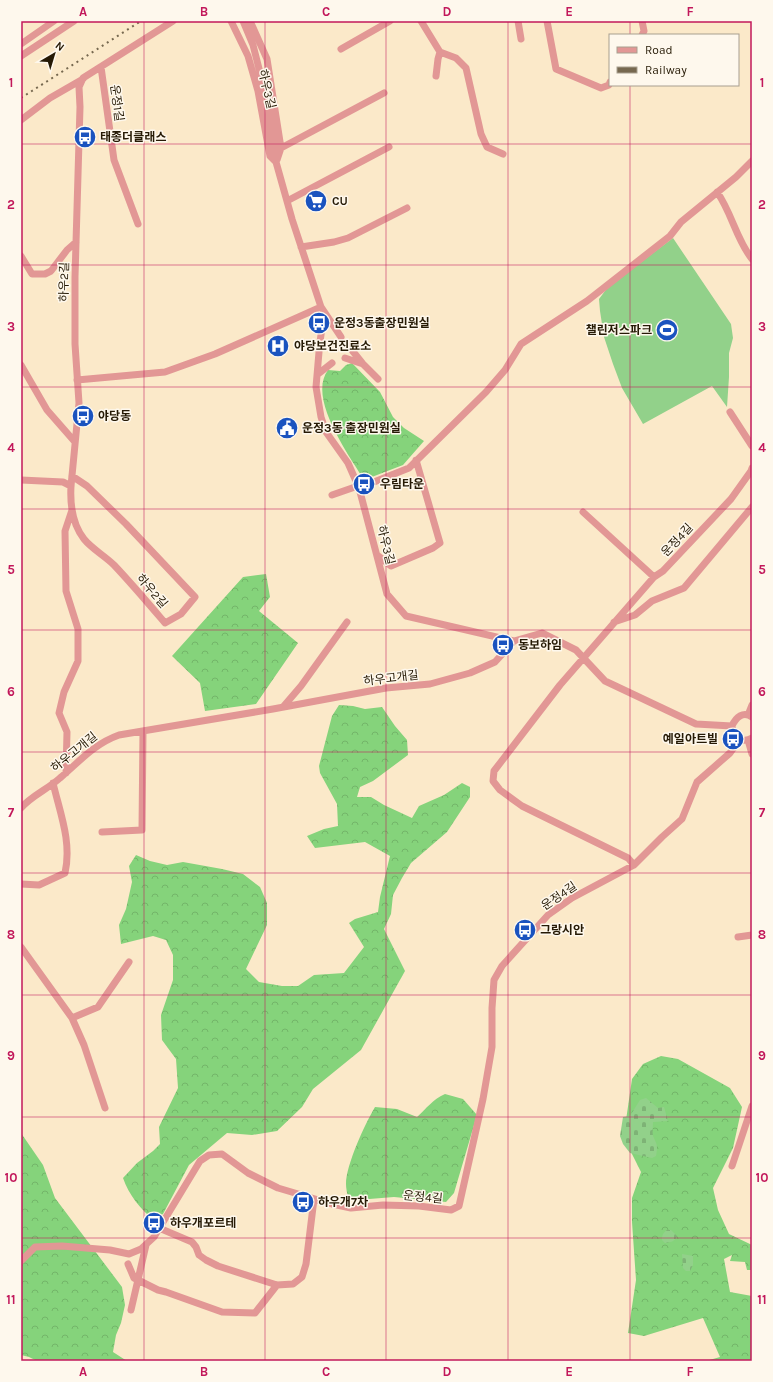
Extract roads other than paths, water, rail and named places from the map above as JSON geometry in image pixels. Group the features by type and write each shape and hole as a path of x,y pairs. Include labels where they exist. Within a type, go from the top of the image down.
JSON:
{"street":[{"path":"21,44 54,21"},
{"path":"21,56 74,21"},
{"path":"21,120 50,98 173,21"},
{"name":"하우3길","path":"231,21 248,56 258,91 270,156 276,162 301,246 323,310 341,336"},
{"path":"341,49 390,21"},
{"path":"421,21 440,52 456,58 466,68 481,134 487,147 503,154"},
{"path":"518,21 521,39"},
{"path":"548,21 556,70 601,88 609,85"},
{"path":"642,21 644,31 642,34"},
{"path":"245,22 253,45 268,104 276,162"},
{"name":"하우3길","path":"245,22 267,59 281,148 276,162"},
{"path":"436,76 440,52"},
{"name":"운정1길","path":"101,67 114,160 138,224"},
{"name":"하우2길","path":"72,476 86,486 126,524 196,597 181,614 165,623 139,592 112,564 84,539 74,518 72,508 71,486 79,403 75,337 75,277 76,198 80,107 79,87 83,78"},
{"path":"281,148 384,93"},
{"path":"287,201 389,147"},
{"path":"332,495 355,487 359,488 409,468 500,376 521,344 587,301 670,236 681,222 736,177 752,161"},
{"path":"717,192 728,211 744,250 752,259"},
{"path":"301,246 334,242 348,238 407,208"},
{"name":"하우2길","path":"21,256 32,274 44,274 51,271 67,250 76,242"},
{"path":"78,380 165,372 215,354 323,310"},
{"name":"하우3길","path":"320,342 323,310"},
{"path":"347,344 363,364 378,379"},
{"name":"하우3길","path":"319,352 316,386 317,401 326,432 348,463 359,488 387,594 406,616 514,641"},
{"path":"345,358 363,364"},
{"path":"318,374 332,363"},
{"path":"21,365 47,410 75,442"},
{"path":"730,412 752,446"},
{"path":"377,555 391,566 433,548 440,543 416,460"},
{"name":"운정4길","path":"634,865 628,858 522,806 500,790 493,780 494,771 582,657 654,577 663,571 731,499 752,471 752,468"},
{"path":"21,480 63,482 71,486"},
{"name":"운정4길","path":"614,622 635,615 652,601 684,588 752,507"},
{"path":"66,773 67,732 59,713 64,692 78,661 78,628 66,591 65,531 72,508"},
{"path":"582,512 654,577"},
{"path":"283,707 301,686 347,622"},
{"path":"514,641 542,633 576,650 605,681 696,724 732,726"},
{"name":"하우고개길","path":"22,804 66,773 96,745 119,735 386,688 430,684 470,673 495,662 514,641"},
{"path":"752,704 750,716 741,715 735,719 732,726 736,736 740,739 750,739 752,754"},
{"path":"102,832 142,830 143,731"},
{"name":"운정4길","path":"131,1310 146,1245 154,1237 200,1161 209,1155 222,1154 248,1173 278,1188 350,1208 383,1205 420,1206 451,1210 459,1206 482,1106 492,1047 494,980 502,966 548,915 572,898 634,865 682,819 697,782 730,753 740,739"},
{"path":"21,884 39,885 65,873 68,860 64,823 53,783"},
{"path":"738,937 752,935"},
{"path":"21,947 72,1018 84,1045 105,1108"},
{"path":"72,1018 98,1007 129,962"},
{"path":"732,1166 752,1106"},
{"path":"159,1228 192,1242 199,1255 218,1266 277,1285 293,1284 302,1277 306,1264 314,1199"},
{"path":"21,1261 35,1247 70,1247 110,1250 128,1254 140,1250 146,1245"},
{"path":"128,1264 134,1278 158,1290 222,1312 255,1313 277,1285"}],"railway":[{"path":"21,98 141,21"}],"place":[{"name":"태종더클래스","path":"85,137"},
{"name":"CU","path":"316,201"},
{"name":"운정3동출장민원실","path":"319,323"},
{"name":"챌린저스파크","path":"667,330"},
{"name":"야당보건진료소","path":"278,346"},
{"name":"야당동","path":"83,416"},
{"name":"운정3동 출장민원실","path":"287,428"},
{"name":"우림타운","path":"364,484"},
{"name":"동보하임","path":"503,645"},
{"name":"예일아트빌","path":"733,739"},
{"name":"그랑시안","path":"525,930"},
{"name":"하우개7차","path":"303,1202"},
{"name":"하우개포르테","path":"154,1223"}]}
